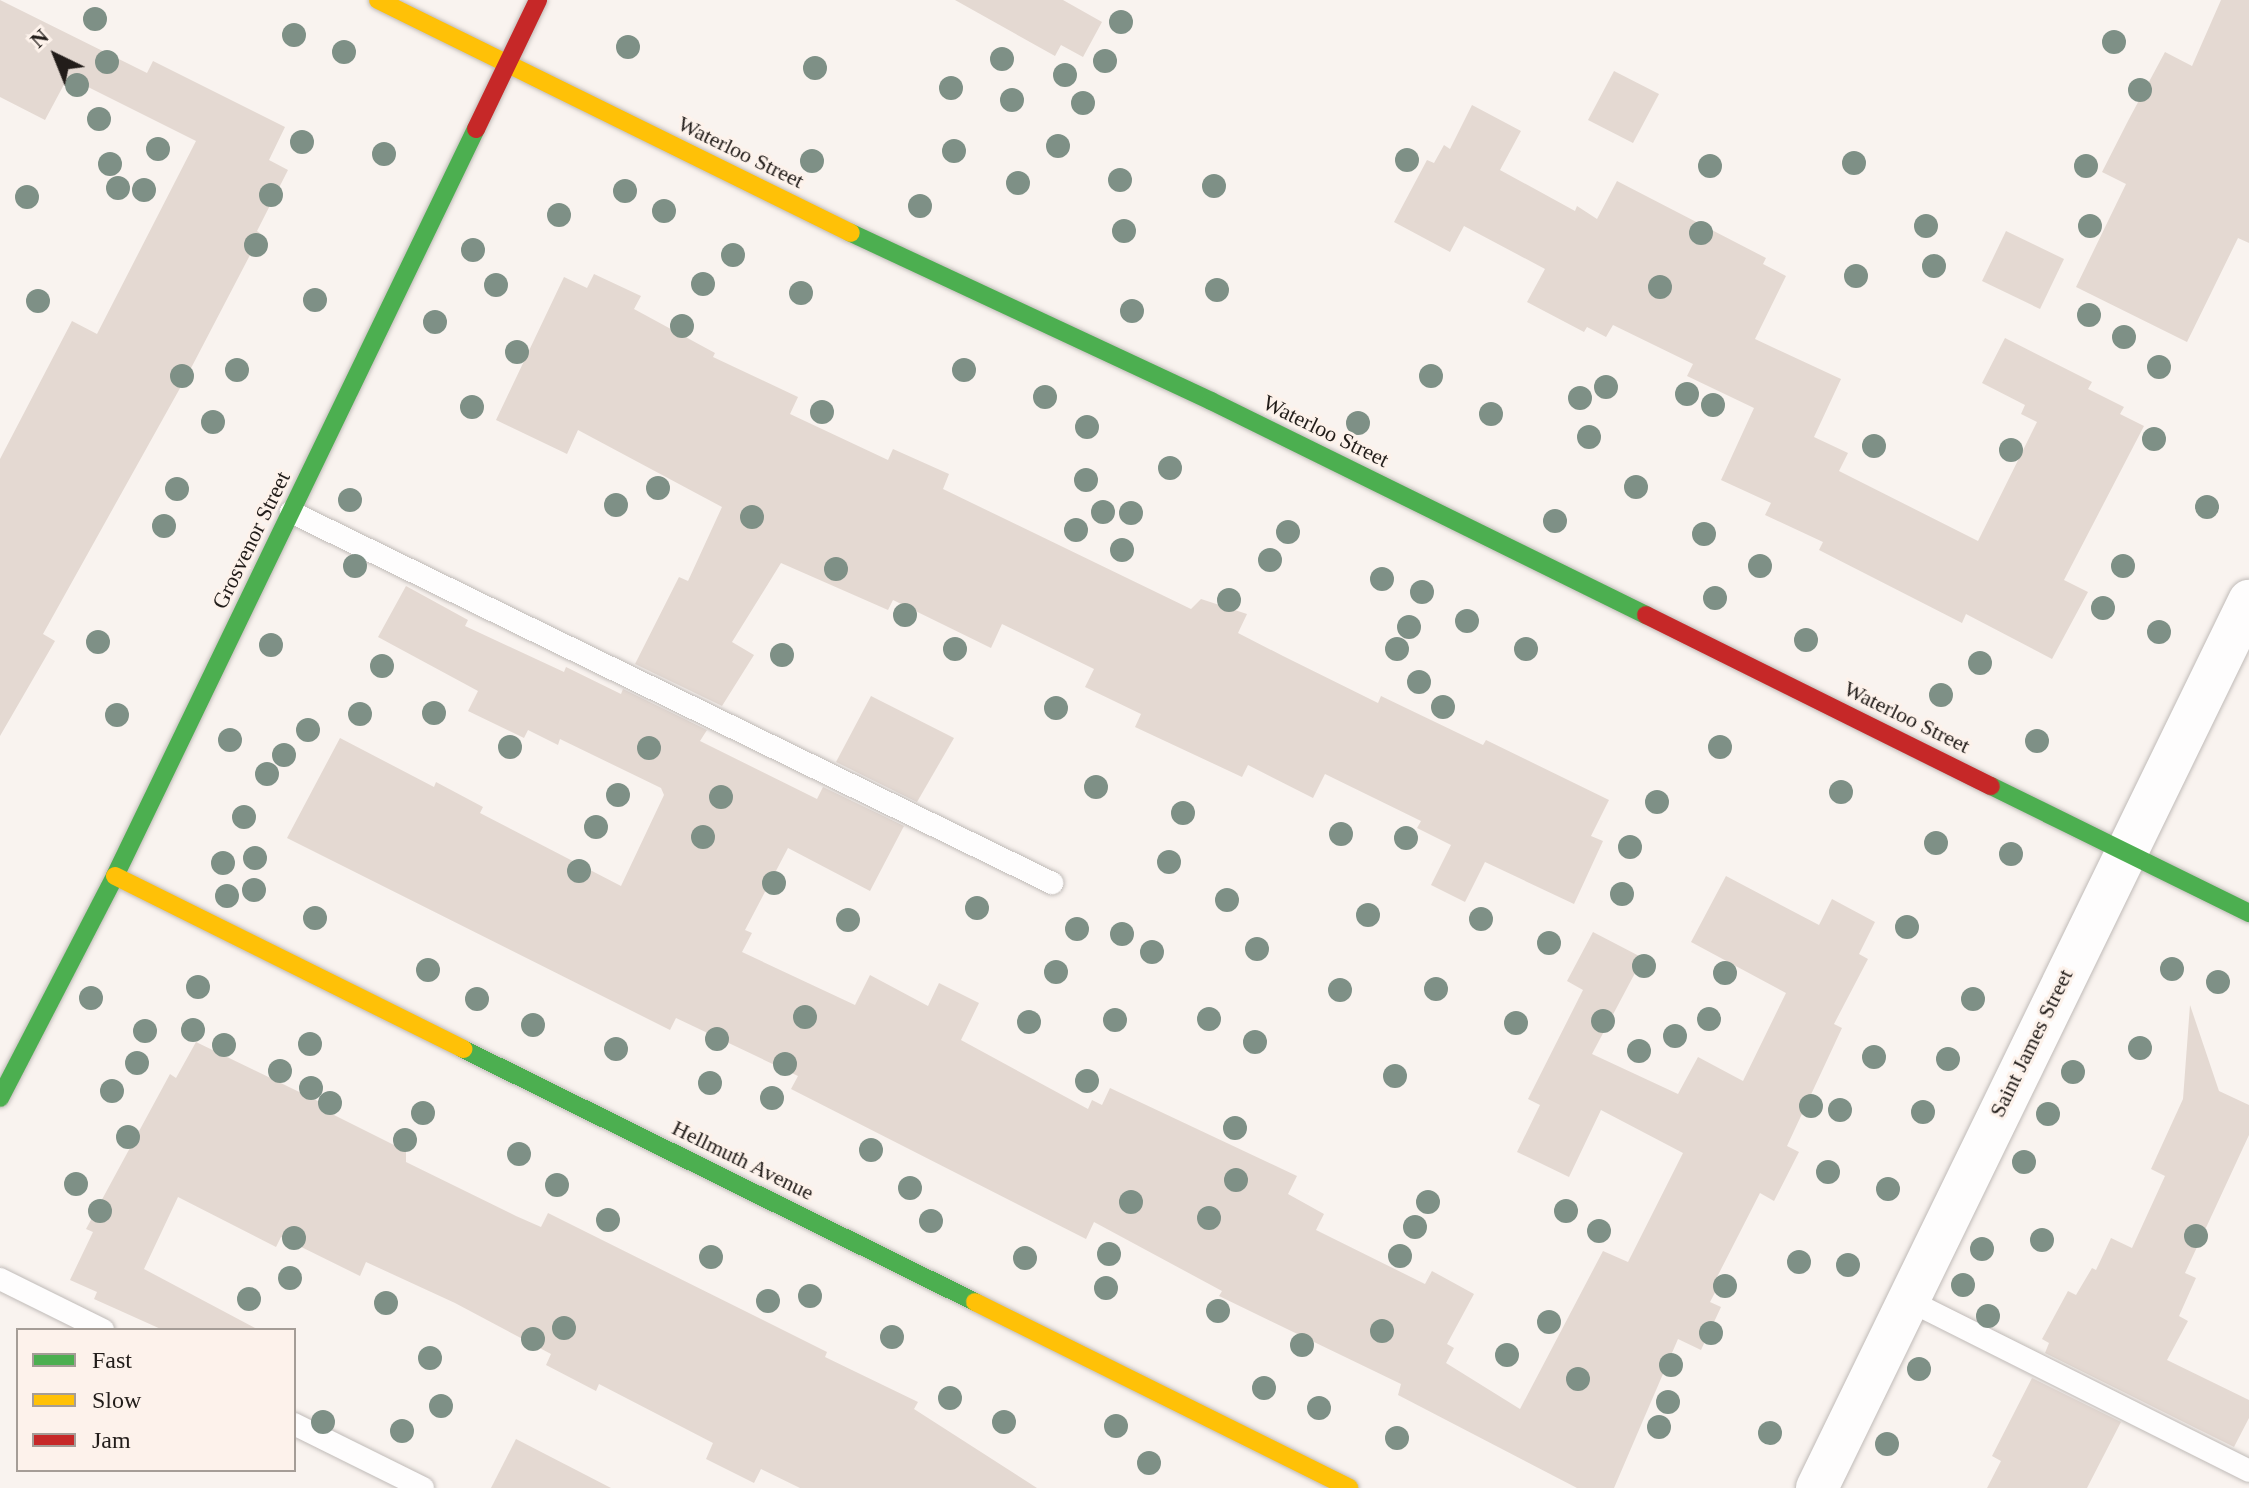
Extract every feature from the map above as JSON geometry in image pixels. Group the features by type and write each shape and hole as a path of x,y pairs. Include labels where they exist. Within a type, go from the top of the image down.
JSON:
{"street":[{"name":"Waterloo Street","path":"378,0 1018,315 1211,401 2249,913"},
{"name":"Grosvenor Street","path":"0,1098 115,876 538,0"},
{"name":"Saint James Street","path":"1817,1488 2124,851 2249,601"},
{"name":"Hellmuth Avenue","path":"115,876 1308,1479 1349,1488"}],"lane":[{"path":"291,512 1052,883"},
{"path":"0,1279 99,1328"},
{"path":"1908,1300 2249,1471"},
{"path":"296,1425 423,1488"}],"building":[{"path":"0,0 147,73 153,61 285,127 269,160 288,170 257,231 261,234 189,372 43,634 55,641 0,736 0,459 72,321 97,334 196,141 68,77 45,120 0,97"},
{"path":"955,0 1063,0 1102,22 1083,57 1061,45 1055,56"},
{"path":"2221,0 2249,0 2249,243 2238,238 2187,342 2076,287 2126,184 2102,172 2165,52 2192,66"},
{"path":"1614,71 1659,94 1633,143 1588,120"},
{"path":"1472,105 1521,131 1500,170 1575,211 1577,206 1597,219 1617,181 1766,258 1763,264 1786,276 1755,339 1841,379 1814,437 1848,453 1839,471 1978,541 2037,422 2021,414 2025,405 1982,383 2005,338 2092,382 2088,389 2124,407 2120,414 2144,426 2064,580 2088,592 2052,659 1966,614 1962,623 1819,550 1823,542 1765,515 1771,503 1721,480 1754,408 1687,376 1693,364 1613,325 1606,337 1587,327 1584,332 1527,302 1545,269 1464,226 1450,252 1394,222 1427,160 1434,163 1444,145 1450,149"},
{"path":"2006,231 2064,259 2040,309 1982,281"},
{"path":"594,274 641,296 634,309 715,353 713,357 798,397 790,414 888,460 893,449 949,474 943,489 1191,609 1201,599 1247,614 1238,633 1378,703 1381,696 1483,745 1486,740 1609,800 1591,836 1603,841 1574,904 1485,862 1465,902 1431,885 1451,845 1417,828 1421,821 1325,774 1313,798 1248,765 1242,777 1135,727 1141,714 1085,687 1094,669 1002,624 991,648 893,600 888,610 781,563 732,642 754,655 722,706 635,664 679,577 688,581 722,507 578,430 567,454 496,420 564,277 587,288"},
{"path":"406,586 468,620 465,626 564,672 566,667 621,694 623,689 707,730 700,741 817,799 823,787 904,826 870,891 788,848 745,930 752,933 742,952 855,1005 870,975 928,1006 939,983 979,1003 961,1040 1088,1109 1092,1100 1102,1105 1110,1088 1297,1176 1288,1194 1324,1214 1316,1230 1425,1284 1432,1271 1474,1294 1447,1344 1454,1348 1446,1363 1520,1409 1603,1251 1628,1262 1683,1153 1601,1110 1569,1177 1517,1152 1540,1105 1528,1099 1583,990 1567,981 1593,932 1643,958 1592,1054 1678,1094 1698,1057 1743,1081 1786,993 1691,942 1726,876 1819,925 1832,899 1875,922 1859,954 1868,959 1834,1024 1842,1028 1787,1146 1799,1152 1774,1201 1760,1193 1715,1281 1720,1283 1710,1302 1721,1307 1701,1350 1678,1339 1614,1488 1577,1488 1398,1395 1401,1384 1219,1296 1222,1291 1094,1222 1086,1239 791,1089 798,1076 676,1018 670,1030 287,838 340,738 434,787 436,782 483,807 480,813 621,886 664,795 661,788 560,739 558,745 528,730 524,738 468,711 478,691 378,637"},
{"path":"871,696 954,738 917,802 836,762"},
{"path":"2190,1005 2219,1091 2249,1105 2249,1135 2185,1273 2196,1278 2179,1316 2188,1321 2167,1360 2249,1400 2249,1418 2234,1447 2045,1353 2049,1343 2042,1339 2068,1291 2076,1295 2092,1268 2096,1270 2111,1238 2132,1248 2165,1176 2151,1169 2183,1099"},
{"path":"196,1042 324,1104 322,1109 406,1151 406,1162 541,1227 548,1213 827,1352 825,1357 918,1402 914,1409 1037,1488 800,1488 761,1469 754,1483 706,1459 713,1443 599,1384 596,1391 546,1365 551,1354 455,1303 366,1262 360,1276 281,1237 276,1247 178,1197 144,1269 255,1328 159,1328 94,1299 97,1292 70,1280 93,1232 86,1229 170,1074 176,1078"},
{"path":"2032,1378 2121,1422 2087,1488 1987,1488 2001,1461 1992,1456"},
{"path":"516,1439 611,1488 491,1488"}],"traffic: fast":[{"path":"0,1098 115,876 476,129"},
{"path":"851,233 1211,401 1646,615"},
{"path":"1991,786 2249,913"},
{"path":"463,1049 975,1302"}],"traffic: slow":[{"path":"378,0 851,233"},
{"path":"115,876 463,1049"},
{"path":"975,1302 1349,1488"}],"traffic: jam":[{"path":"476,129 538,0"},
{"path":"1646,615 1991,786"}]}
